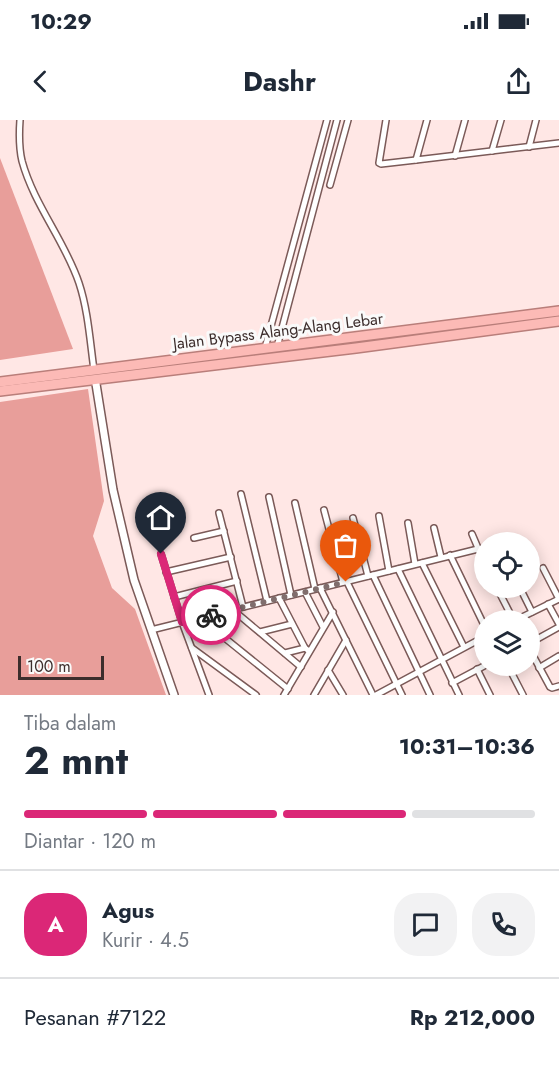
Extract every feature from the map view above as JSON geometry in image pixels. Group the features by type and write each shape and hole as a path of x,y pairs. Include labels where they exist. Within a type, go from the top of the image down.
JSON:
{"highway":[{"name":"Jalan Bypass Alang-Alang Lebar","path":"95,378 265,348 559,311"},
{"name":"Jalan Bypass Alang-Alang Lebar","path":"0,387 95,378 559,321"}],"street":[{"path":"20,120 19,139 22,160 79,283 86,314 113,490 134,580 174,695"},
{"path":"265,348 327,120"},
{"path":"277,347 337,120"},
{"path":"330,185 348,120"},
{"path":"386,120 379,163 381,164 559,143"},
{"path":"416,160 427,120"},
{"path":"455,156 465,120"},
{"path":"492,151 501,120"},
{"path":"529,147 536,120"},
{"path":"330,146 341,148"},
{"path":"241,494 267,601"},
{"path":"269,497 291,595"},
{"path":"296,503 317,589 333,612 374,695 474,642"},
{"path":"324,510 345,582 402,695"},
{"path":"219,513 243,607"},
{"path":"379,516 389,571"},
{"path":"353,518 370,575 430,695"},
{"path":"408,523 418,564 464,647"},
{"path":"434,528 441,557"},
{"path":"194,538 224,531"},
{"path":"472,534 474,539"},
{"path":"151,630 474,550"},
{"path":"161,554 182,622 210,694"},
{"path":"450,555 477,610"},
{"path":"166,572 231,557"},
{"path":"535,610 559,599 543,568"},
{"path":"398,569 459,695"},
{"path":"174,597 237,581"},
{"path":"305,592 323,627"},
{"path":"279,598 307,650"},
{"path":"540,637 559,625 548,603"},
{"path":"233,610 301,667"},
{"path":"284,695 301,667 307,650 333,612"},
{"path":"200,618 288,689"},
{"path":"260,632 292,624"},
{"path":"314,695 345,640"},
{"path":"191,647 256,695"},
{"path":"285,653 307,650"},
{"path":"540,667 559,656"},
{"path":"328,670 344,695"},
{"path":"540,670 551,688 559,686"},
{"path":"452,683 474,671"},
{"path":"480,676 490,695"},
{"path":"513,676 523,695"}],"shaded area":[{"path":"0,158 73,349 0,360"},
{"path":"88,389 104,501 93,536 112,588 135,609 166,695 0,695 0,402"}],"way so far":[{"path":"211,615 346,582"}],"route":[{"path":"161,554 182,622 211,615"}]}
